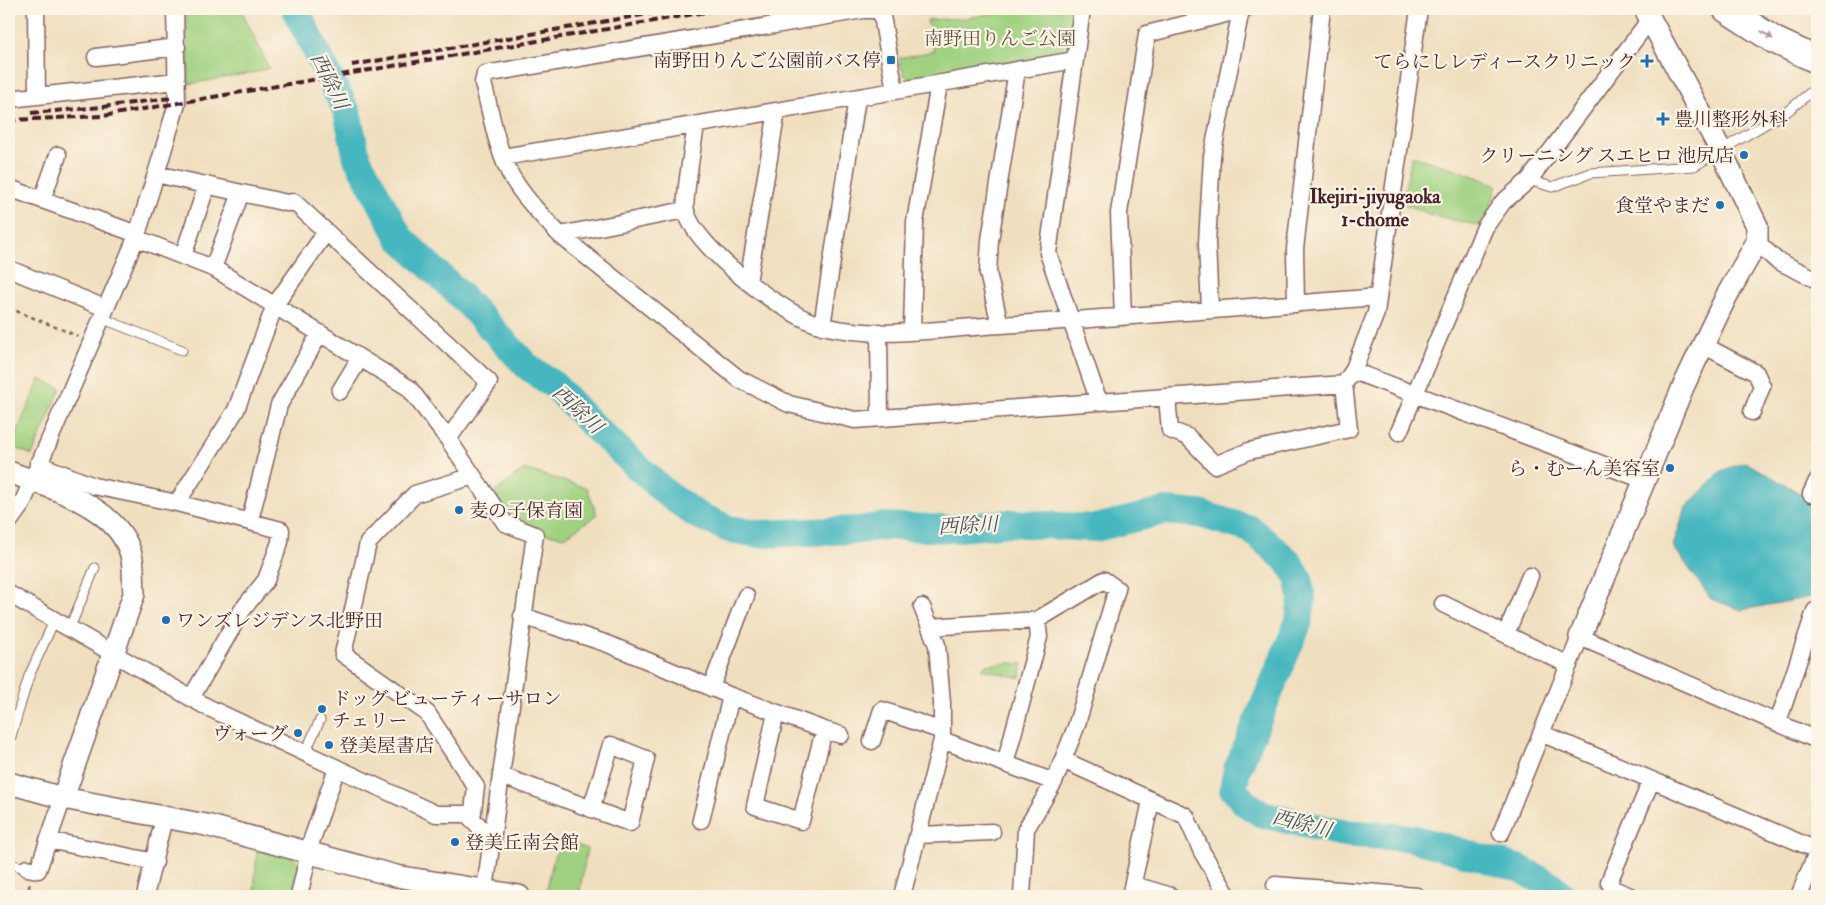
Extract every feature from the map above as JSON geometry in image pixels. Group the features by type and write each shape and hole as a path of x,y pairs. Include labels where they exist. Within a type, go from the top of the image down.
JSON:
{"main road":[{"path":"1726,9 1774,40 1817,60"}],"street":[{"path":"36,9 37,96"},
{"path":"9,522 22,504 136,236 177,104 175,9"},
{"path":"1082,9 1048,253 1099,402"},
{"path":"1123,317 1120,212 1147,34 1243,9 1212,156 1207,242 1210,310"},
{"path":"1296,304 1295,249 1322,9"},
{"path":"1167,397 1170,430 1188,437 1215,466 1249,451 1349,429 1349,377 1376,313 1419,9"},
{"path":"895,92 881,10 863,10 485,74 483,83 503,157 512,178 534,209 560,234 739,380 789,404 855,420 1167,397 1349,377 1417,393 1644,480"},
{"path":"1400,432 1485,228 1503,202 1530,180 1648,13 1721,151 1757,226 1757,242 1726,296 1644,480 1543,734 1501,833"},
{"path":"96,56 177,47"},
{"path":"503,157 1075,60"},
{"path":"1000,325 988,273 990,240 1017,70"},
{"path":"9,98 177,81"},
{"path":"912,330 915,222 939,84"},
{"path":"822,326 857,98"},
{"path":"748,282 777,111"},
{"path":"696,125 685,210 692,226 708,248 748,282 792,312 822,326 866,333 1072,321 1378,297"},
{"path":"42,200 58,155"},
{"path":"156,174 241,193 294,202 489,382 448,439"},
{"path":"183,256 208,185"},
{"path":"9,188 136,236 213,268 409,388 448,439 505,523 535,535 522,616 485,893"},
{"path":"213,268 241,193"},
{"path":"560,234 685,210"},
{"path":"177,503 236,410 275,305 326,232"},
{"path":"1757,242 1776,260 1817,280"},
{"path":"9,269 103,313"},
{"path":"879,332 880,418"},
{"path":"250,520 279,405 320,333"},
{"path":"1703,345 1756,373 1762,386 1752,412"},
{"path":"340,391 360,358"},
{"path":"9,472 34,472 250,520 281,530 280,542 266,580 243,609 191,698"},
{"path":"26,868 38,870 134,594 131,558 120,533 96,508 34,472"},
{"path":"472,819 476,787 427,713 343,654 368,543 415,494 473,476"},
{"path":"1506,634 1530,576"},
{"path":"930,627 1037,620 1104,580 1117,589 1076,727 1054,782 1026,829 1022,896"},
{"path":"9,594 191,698 305,753 436,814 468,814 493,840"},
{"path":"711,688 746,596"},
{"path":"1444,604 1569,665"},
{"path":"902,896 942,736 942,703 937,645 922,607"},
{"path":"1778,722 1815,611"},
{"path":"522,616 608,644 731,696 842,735"},
{"path":"1005,764 1038,637 1037,620"},
{"path":"1580,637 1817,740"},
{"path":"701,820 731,696"},
{"path":"872,740 882,710 1005,764 1054,782"},
{"path":"776,713 755,806 801,821 824,730"},
{"path":"1543,734 1817,851 1799,896"},
{"path":"502,776 591,809 630,823 646,759 611,745 591,809"},
{"path":"1063,760 1186,816 1202,852 1228,896"},
{"path":"300,896 308,854 337,768"},
{"path":"1630,896 1613,889 1609,882 1651,781"},
{"path":"9,783 63,798 206,825 308,854 396,876 485,893 519,896"},
{"path":"1151,801 1132,890 1171,896"},
{"path":"145,896 155,862 164,818"},
{"path":"918,834 992,832"},
{"path":"48,840 155,862"},
{"path":"1275,885 1417,896"}],"lane":[{"path":"1530,180 1552,187 1591,174 1694,166 1789,110 1817,87"},
{"path":"103,313 182,350"},
{"path":"70,628 94,568"},
{"path":"9,743 29,676 55,619"},
{"path":"305,753 320,720"},
{"path":"9,864 26,868"}],"path":[{"path":"9,308 91,341"}],"green space":[{"path":"186,9 241,9 269,68 257,72 189,84"},
{"name":"南野田りんご公園","path":"1016,9 1071,9 1073,12 1068,43 1064,54 911,79 904,75 899,58 934,51 927,20 966,18"},
{"path":"1412,156 1455,169 1497,185 1485,227 1432,215 1402,203"},
{"path":"40,379 61,388 32,455 11,446"},
{"path":"524,469 587,488 597,515 565,537 541,533 508,519 493,494"},
{"path":"1023,664 1020,678 982,669 985,665"},
{"path":"572,843 587,849 579,896 546,892 554,857 561,845"},
{"path":"257,847 294,858 300,866 294,896 254,896"}],"water":[{"path":"1745,462 1817,503 1817,596 1741,610 1711,599 1673,546 1686,507 1721,471"}],"waterway":[{"name":"西除川","path":"295,9 347,112 357,158 400,238 462,297 527,366 555,386 590,423 666,493 697,515 729,529 760,534 859,530 883,526 951,529 1009,523 1096,528 1165,511 1200,514 1250,529 1288,561 1299,579 1302,599 1299,621 1237,770 1233,789 1245,803 1262,814 1342,833 1412,838 1521,869 1553,887 1563,896"}],"railway":[{"path":"9,120 103,116 723,9"},
{"path":"352,65 665,11"},
{"path":"31,113 102,107 170,98"}],"place":[{"name":"南野田りんご公園前バス停","path":"891,60"},
{"name":"てらにしレディースクリニック","path":"1647,61"},
{"name":"豊川整形外科","path":"1663,119"},
{"name":"クリーニング スエヒロ 池尻店","path":"1744,155"},
{"name":"食堂やまだ","path":"1720,205"},
{"name":"ら・むーん美容室","path":"1670,468"},
{"name":"麦の子保育園","path":"459,510"},
{"name":"ワンズレジデンス北野田","path":"166,620"},
{"name":"ドッグ ビューティーサロン チェリー","path":"322,709"},
{"name":"ヴォーグ","path":"298,733"},
{"name":"登美屋書店","path":"329,745"},
{"name":"登美丘南会館","path":"455,842"}],"district":[{"name":"Ikejiri-jiyugaoka 1-chome","path":"1375,208"}]}
